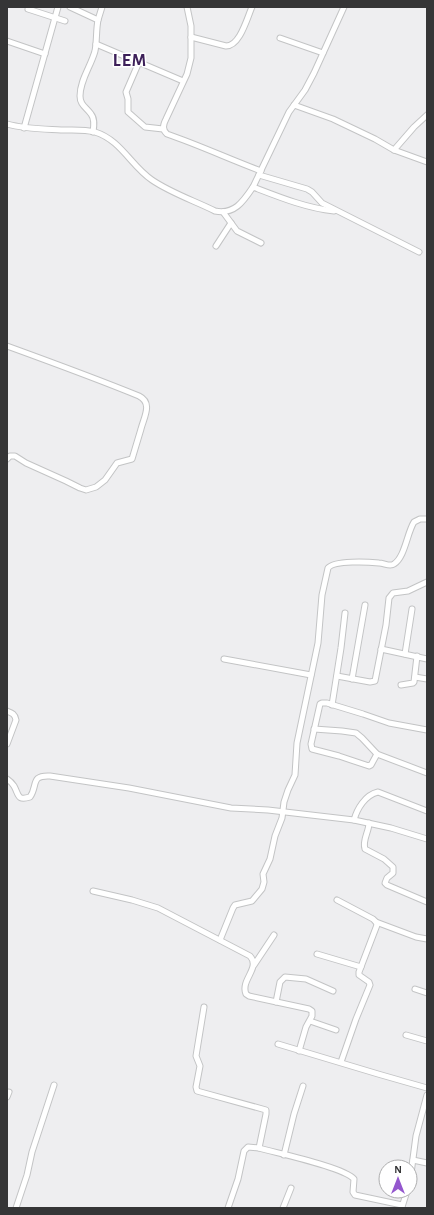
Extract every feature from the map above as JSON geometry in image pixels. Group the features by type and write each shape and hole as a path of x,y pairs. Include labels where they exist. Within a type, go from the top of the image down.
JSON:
{"street":[{"path":"24,128 58,7"},
{"path":"70,7 98,20"},
{"path":"94,132 92,114 81,103 80,90 94,52 96,44 96,31 102,7"},
{"path":"163,129 168,112 192,58 191,26 187,7"},
{"path":"191,37 230,46 238,39 252,7"},
{"path":"7,124 24,128 94,132 120,147 137,168 165,188 215,211 231,211 246,197 253,187 282,126 305,90 344,7"},
{"path":"28,9 65,21"},
{"path":"280,38 323,53"},
{"path":"7,41 45,54"},
{"path":"96,44 183,81"},
{"path":"139,62 126,92 128,99 128,112 145,127 163,129 167,134 197,145 260,173 307,189 312,192 322,203 336,211 419,252"},
{"path":"294,105 352,127 394,150 427,162"},
{"path":"394,150 414,127 427,115"},
{"path":"253,187 308,206 336,211"},
{"path":"223,212 236,231 261,243"},
{"path":"216,246 231,223"},
{"path":"7,346 139,396 145,401 147,409 139,441 132,459 117,463 105,480 91,489 80,488 26,463 15,456 10,456 7,459"},
{"path":"220,940 235,905 252,901 262,889 264,882 263,874 270,859 288,790 295,775 297,743 318,643 322,595 328,568 332,564 339,563 366,562 392,565 402,554 414,522 420,519 427,520"},
{"path":"337,676 370,682 375,681 386,626 388,600 390,595 413,589 427,582"},
{"path":"352,678 365,605"},
{"path":"405,654 412,609"},
{"path":"332,705 345,613"},
{"path":"381,649 427,659"},
{"path":"400,685 413,683 417,656"},
{"path":"224,659 311,674"},
{"path":"415,677 427,679"},
{"path":"377,754 371,765 368,766 339,756 314,751 311,747 320,704 332,705 389,723 427,730"},
{"path":"7,711 16,716 16,720 7,744"},
{"path":"314,729 356,733 377,754 427,773"},
{"path":"7,779 14,786 17,796 20,798 30,797 36,779 40,776 50,776 129,788 231,808 283,811 354,820 391,828 427,839"},
{"path":"354,820 363,803 369,796 378,792 427,811"},
{"path":"370,823 364,843 366,849 384,859 394,867 393,872 387,878 386,884 427,902"},
{"path":"93,890 158,908 250,956 253,959 254,965"},
{"path":"337,900 376,922 416,937 427,939"},
{"path":"341,1062 370,985 369,982 359,974 377,925 376,922"},
{"path":"274,935 254,965 244,987 246,994 249,996 309,1009 312,1013 299,1051"},
{"path":"318,954 361,967"},
{"path":"276,1002 280,982 286,977 306,979 333,990"},
{"path":"415,989 427,993"},
{"path":"204,1007 196,1056 200,1066 196,1089 200,1093 218,1096 266,1110 259,1148"},
{"path":"310,1021 336,1030"},
{"path":"406,1035 427,1041"},
{"path":"278,1044 427,1088"},
{"path":"16,1208 27,1176 32,1152 54,1085"},
{"path":"284,1155 294,1114 303,1086"},
{"path":"413,1159 416,1136 427,1095"},
{"path":"228,1208 238,1179 244,1151 248,1147 259,1148 310,1161 349,1174 354,1179 352,1190 355,1195 402,1207"},
{"path":"283,1208 291,1188"}],"district":[{"name":"LEM","path":"130,60"}]}
